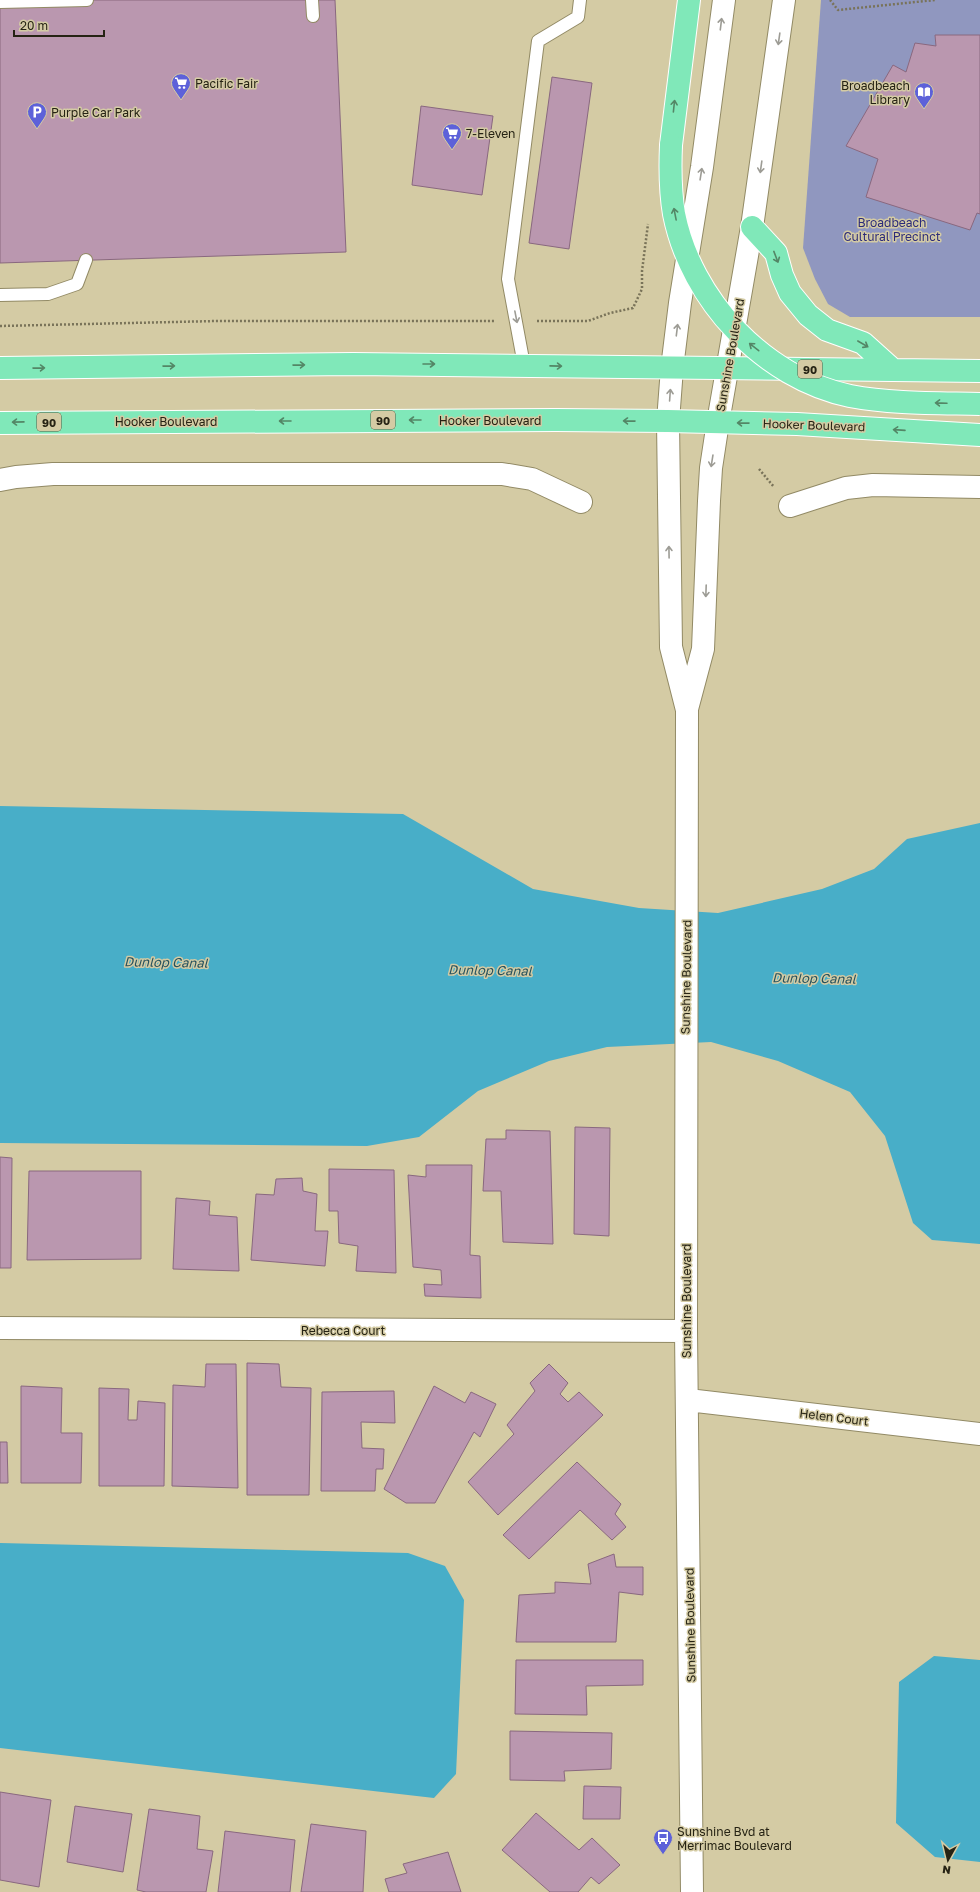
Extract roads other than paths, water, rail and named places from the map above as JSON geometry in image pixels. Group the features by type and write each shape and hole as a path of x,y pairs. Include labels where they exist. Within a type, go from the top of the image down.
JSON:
{"main road":[{"path":"688,0 670,145 671,192 674,214 683,246 691,266 707,294 727,320 746,340 771,360 797,376 848,395 875,400 980,404"},
{"path":"752,227 776,253 782,276 790,293 808,315 827,330 863,343 893,370"},
{"name":"90","path":"0,368 345,364 980,371"},
{"name":"Hooker Boulevard","path":"0,422 532,420 668,421 797,424 980,435"}],"street":[{"name":"Sunshine Boulevard","path":"692,1892 688,1400 686,1331 685,1059 687,710 671,647 668,421 672,368 680,303 702,167 724,0"},
{"name":"Sunshine Boulevard","path":"687,710 704,649 711,468 752,227 784,0"},
{"path":"0,480 16,477 54,474 502,474 532,479 581,502"},
{"path":"790,506 846,488 873,485 980,488"},
{"name":"Rebecca Court","path":"0,1328 686,1331"},
{"name":"Helen Court","path":"688,1400 980,1434"}],"lane":[{"path":"0,2 87,0"},
{"path":"312,0 313,16"},
{"path":"524,365 508,279 538,41 578,17 580,0"},
{"path":"0,295 48,294 78,284 86,260"}],"water":[{"name":"Dunlop Canal","path":"0,806 403,814 533,889 639,908 718,913 822,889 874,869 907,839 980,823 980,1244 932,1240 913,1223 885,1136 850,1092 778,1061 711,1042 607,1047 549,1061 478,1091 419,1137 367,1146 0,1143"},
{"path":"0,1543 408,1553 445,1566 464,1600 456,1774 434,1798 0,1748"},
{"path":"934,1656 980,1660 980,1862 935,1857 896,1823 899,1682"}],"place":[{"name":"Pacific Fair","path":"181,100"},
{"name":"Broadbeach Library","path":"924,109"},
{"name":"Purple Car Park","path":"37,129"},
{"name":"7-Eleven","path":"452,150"},
{"name":"Sunshine Bvd at Merrimac Boulevard","path":"663,1855"}],"park label":[{"name":"Broadbeach Cultural Precinct","path":"892,229"}]}
